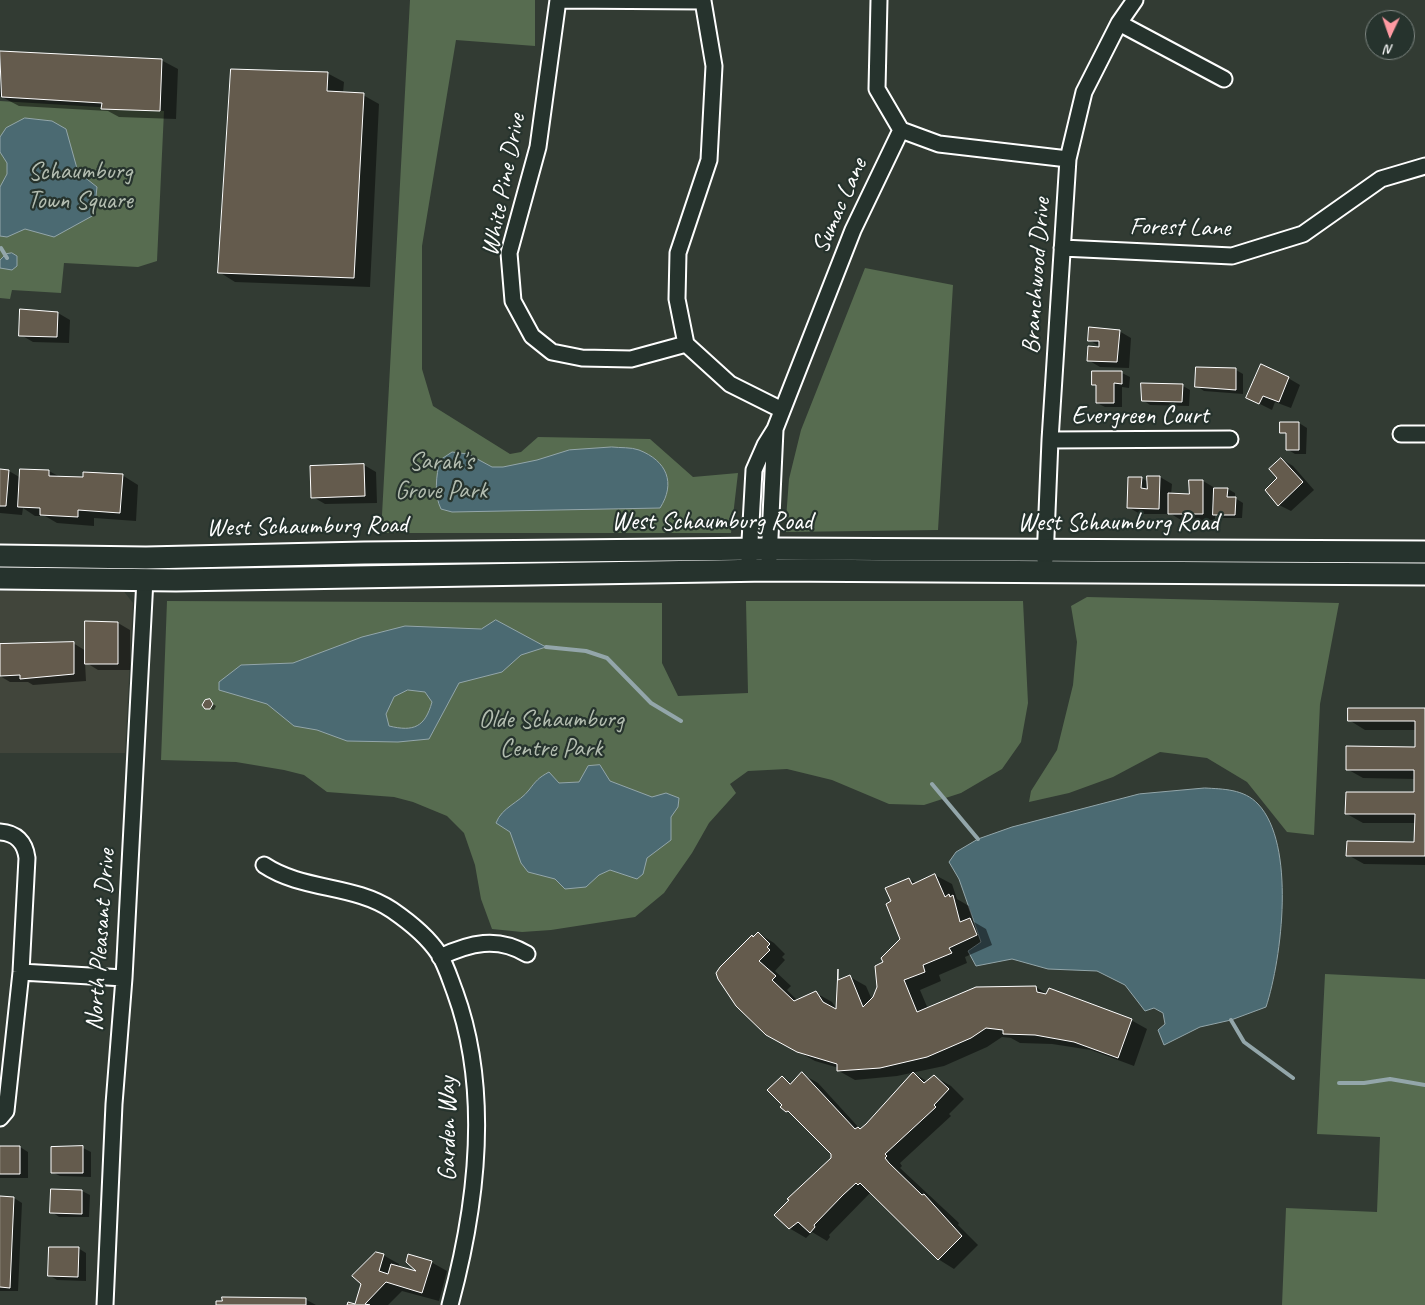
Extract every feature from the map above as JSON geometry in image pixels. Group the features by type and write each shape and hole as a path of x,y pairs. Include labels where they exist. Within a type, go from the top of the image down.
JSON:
{"main road":[{"name":"West Schaumburg Road","path":"0,556 146,558 364,552 759,549 1425,574"},
{"name":"West Schaumburg Road","path":"0,578 145,579 759,570 1045,560 1425,552"}],"street":[{"path":"558,0 703,1 714,66 709,160 678,252 677,298 686,344 730,384 782,410"},
{"name":"White Pine Drive","path":"558,0 538,147 509,253 513,301 532,336 552,352 582,358 631,359 686,344"},
{"path":"879,0 877,89 901,130 938,144 1068,159"},
{"name":"Branchwood Drive","path":"1045,560 1050,440 1068,159 1084,92 1119,23 1135,0"},
{"path":"1119,23 1224,79"},
{"name":"Sumac Lane","path":"759,570 759,549 775,429 853,230 901,130"},
{"name":"Forest Lane","path":"1062,248 1232,256 1303,234 1380,179 1425,166"},
{"path":"1401,434 1425,434"},
{"name":"Evergreen Court","path":"1050,440 1230,439"},
{"name":"North Pleasant Drive","path":"105,1305 114,1104 124,978 145,579"},
{"path":"0,832 15,836 26,850 21,972 6,1111 0,1118"},
{"name":"Garden Way","path":"264,865 278,874 293,880 366,897 391,909 428,941 447,970 468,1030 475,1103 476,1144 472,1195 450,1305"},
{"path":"440,957 460,948 496,943 513,946 526,954"},
{"path":"21,972 124,978"}],"shaded area":[{"path":"122,589 133,603 125,753 0,753 0,591"}],"green space":[{"name":"Sarah's Grove Park","path":"410,0 535,0 535,46 456,40 422,246 422,369 433,406 510,454 521,452 538,437 650,439 693,477 738,473 731,533 381,533"},
{"name":"Schaumburg Town Square","path":"0,101 164,111 157,261 138,267 64,263 61,293 12,290 10,299 0,298"},
{"path":"865,268 953,285 938,530 785,532 789,479 801,430"},
{"path":"1087,597 1339,603 1320,704 1314,835 1287,832 1247,782 1207,758 1160,752 1113,777 1069,793 1029,802 1031,791 1057,750 1073,685 1077,642 1071,606"},
{"name":"Olde Schaumburg Centre Park","path":"167,601 662,603 662,663 678,696 748,693 746,601 1023,601 1028,703 1021,742 1002,769 961,793 924,805 889,804 832,780 787,769 748,771 730,784 736,793 709,823 692,853 664,893 635,917 551,930 522,932 492,929 481,899 475,865 464,833 447,816 413,802 394,797 327,792 304,775 284,770 236,762 161,760"},
{"path":"1325,974 1425,979 1425,1305 1282,1305 1286,1208 1377,1212 1380,1137 1317,1134"}],"water":[{"path":"25,118 52,121 66,129 78,172 97,187 94,215 54,237 25,229 7,237 0,236 0,187 7,174 7,163 0,152 0,137 6,128"},
{"path":"12,253 17,256 17,266 12,270 0,268 0,260 6,254"},
{"path":"612,447 639,450 656,460 662,467 668,482 665,499 660,508 452,512 441,509 437,498 437,472 440,460 452,452 468,454 492,467 503,467 537,460 569,450"},
{"path":"496,620 546,647 521,655 502,672 459,683 429,739 398,742 347,741 317,730 294,726 267,704 219,690 219,682 241,665 293,663 362,637 405,626 481,629","holes":["408,690 425,692 432,702 422,722 412,728 389,726 386,714 394,697"]},
{"path":"600,765 610,781 652,797 666,793 679,798 678,807 671,817 671,840 647,858 643,874 637,879 610,870 599,875 586,887 565,889 555,879 528,872 521,863 510,832 496,823 502,813 525,794 542,776 549,772 559,783 579,782 588,766"},
{"path":"1205,788 1233,791 1252,799 1258,804 1270,822 1278,846 1281,873 1281,932 1272,986 1266,1007 1231,1020 1200,1027 1164,1045 1158,1030 1165,1024 1163,1013 1154,1008 1145,1011 1125,985 1097,971 1048,969 1012,959 976,966 968,951 981,942 959,879 949,862 956,852 978,839 1012,827 1139,794"}],"building":[{"path":"0,51 162,59 160,111 101,109 102,103 2,97"},
{"path":"231,69 328,72 327,91 364,93 354,278 218,273"},
{"path":"20,309 58,312 57,337 19,336"},
{"path":"1089,327 1120,330 1117,362 1087,361 1088,346 1099,347 1099,341 1088,341"},
{"path":"1261,364 1289,377 1279,402 1263,396 1259,404 1246,398"},
{"path":"1196,367 1236,368 1236,390 1195,387"},
{"path":"1092,371 1122,371 1122,384 1114,383 1114,403 1096,403 1096,385 1092,385"},
{"path":"1141,383 1183,384 1182,402 1142,401"},
{"path":"1280,422 1299,422 1299,450 1286,450 1286,433 1280,433"},
{"path":"1281,458 1303,482 1278,506 1265,490 1277,478 1269,469"},
{"path":"364,464 365,496 311,498 310,466"},
{"path":"0,469 9,470 6,506 0,506"},
{"path":"20,469 49,470 49,476 83,477 83,472 123,474 120,513 78,510 78,517 40,515 40,508 18,507"},
{"path":"1147,476 1160,476 1159,509 1127,508 1128,477 1142,477 1141,488 1147,489"},
{"path":"1189,480 1203,480 1203,514 1168,514 1168,493 1189,494"},
{"path":"1214,488 1228,488 1227,497 1236,497 1235,515 1213,515"},
{"path":"85,621 118,622 118,664 85,664"},
{"path":"74,642 74,674 20,679 20,675 0,676 0,644"},
{"path":"210,699 213,704 210,709 205,709 202,705 205,700"},
{"path":"1348,708 1425,708 1425,856 1346,856 1347,841 1414,842 1415,814 1345,814 1346,792 1414,792 1414,770 1346,770 1346,746 1415,747 1415,721 1348,721"},
{"path":"935,874 945,897 949,894 950,897 953,895 960,922 970,918 977,935 949,948 952,953 923,965 925,972 904,980 917,1012 976,987 1036,986 1037,992 1046,994 1049,988 1132,1019 1118,1058 1074,1042 1035,1035 1003,1034 1003,1030 986,1028 971,1038 927,1057 880,1068 837,1071 837,1064 797,1052 766,1035 736,1006 718,979 716,973 720,967 752,935 753,937 758,932 770,944 767,947 770,950 759,961 776,976 772,980 794,1001 816,991 823,1002 836,1009 838,969 838,980 850,975 863,1007 873,997 877,987 875,966 883,962 881,958 900,939 886,904 891,901 885,888 909,878 912,884"},
{"path":"802,1072 855,1129 858,1127 860,1129 866,1124 913,1072 924,1083 934,1075 949,1089 934,1105 936,1107 885,1154 887,1156 885,1158 889,1163 922,1195 924,1194 962,1236 938,1260 860,1183 858,1185 856,1183 843,1195 814,1225 815,1227 810,1233 798,1222 789,1229 774,1215 789,1200 787,1199 831,1158 831,1154 788,1111 786,1112 780,1107 782,1105 767,1090 782,1076 790,1084"},
{"path":"0,1146 20,1146 20,1174 0,1174"},
{"path":"83,1146 83,1173 51,1173 51,1147"},
{"path":"51,1189 82,1190 82,1214 50,1213"},
{"path":"0,1196 14,1197 10,1288 0,1287"},
{"path":"49,1247 79,1247 78,1277 48,1276"},
{"path":"376,1252 384,1254 379,1271 388,1274 391,1264 416,1271 406,1262 408,1254 432,1261 422,1293 386,1282 365,1304 370,1305 347,1305 348,1302 355,1304 361,1284 352,1276"},
{"path":"222,1297 306,1298 306,1305 216,1305 216,1301 222,1301"}],"waterway":[{"path":"1,248 7,258"},
{"path":"546,647 586,651 607,658 651,703 681,721"},
{"path":"932,784 978,839"},
{"path":"1231,1020 1244,1042 1293,1078"},
{"path":"1339,1083 1364,1083 1390,1079 1425,1085"}]}
